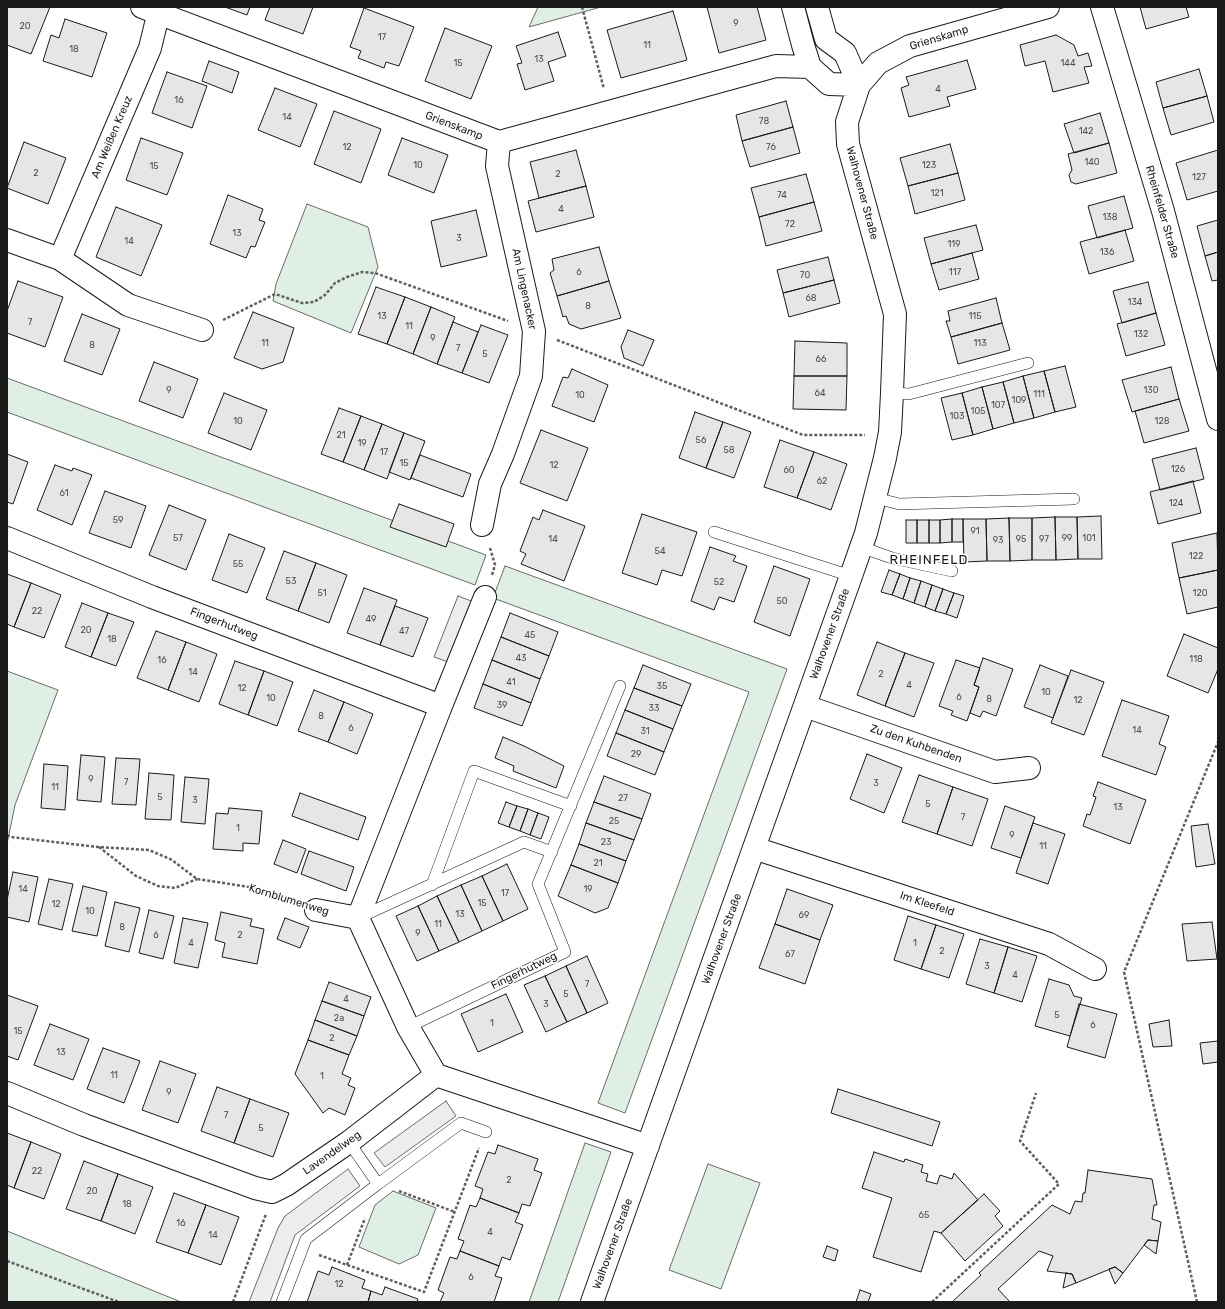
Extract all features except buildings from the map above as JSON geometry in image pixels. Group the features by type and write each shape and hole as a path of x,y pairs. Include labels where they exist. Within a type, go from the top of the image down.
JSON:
{"street":[{"path":"793,7 810,67 829,84 859,85 845,53 826,39 817,7"},
{"name":"Grienskamp","path":"859,85 878,63 910,46 1048,7"},
{"name":"Rheinfelder Straße","path":"1102,7 1163,211 1218,419"},
{"name":"Grienskamp","path":"153,9 499,142"},
{"name":"Am Weißen Kreuz","path":"60,259 150,48 153,9"},
{"path":"776,66 803,45 826,39"},
{"path":"499,142 776,66 810,67"},
{"name":"Walhovener Straße","path":"592,1302 851,576 876,498 886,458 890,432 895,314 848,144 847,122 859,85"},
{"name":"Am Lingenacker","path":"482,524 490,484 531,376 534,331 497,166 499,142"},
{"path":"7,240 60,259 128,305 202,330"},
{"name":"Fingerhutweg","path":"7,538 152,596 441,706"},
{"path":"484,597 358,918 408,1027 436,1075 648,1146"},
{"name":"Zu den Kuhbenden","path":"805,706 995,772 1029,768"},
{"name":"Im Kleefeld","path":"754,848 1049,944 1095,969"},
{"name":"Kornblumenweg","path":"316,910 358,918"},
{"name":"Lavendelweg","path":"272,1192 286,1185 349,1142 436,1075"},
{"path":"7,1093 84,1125 255,1188 272,1192"}],"lane":[{"path":"892,393 909,394 1028,363"},
{"path":"876,498 899,504 1074,499"},
{"name":"Walhovener Straße","path":"714,532 851,576"},
{"path":"861,547 892,558 952,571"},
{"name":"Fingerhutweg","path":"408,1027 565,952 538,884 620,686"},
{"path":"432,885 474,771 571,806"},
{"path":"358,918 524,842 552,852"},
{"path":"282,1302 306,1238 461,1123 486,1132"},
{"path":"349,1142 378,1184"}],"path":[{"path":"582,7 610,112"},
{"path":"202,330 275,294 302,304 314,302 325,295 335,283 347,277 362,272 375,273 534,331 803,434 859,436 890,432"},
{"path":"482,524 495,565 484,597"},
{"path":"1197,1302 1124,972 1218,742"},
{"name":"Kornblumenweg","path":"7,835 11,837 98,847 149,850 172,860 196,879 249,887 316,910"},
{"path":"98,847 136,876 158,886 175,888 196,879"},
{"path":"932,1302 1059,1184 1020,1141 1036,1093"},
{"path":"302,1249 424,1292 486,1132"},
{"path":"347,1265 378,1184 455,1212"},
{"path":"233,1302 266,1215 272,1192"},
{"path":"7,1261 118,1302"}],"green space":[{"path":"538,7 601,7 529,27"},
{"path":"307,204 368,227 378,267 351,333 273,301 276,284"},
{"path":"7,378 486,555 475,585 7,412"},
{"path":"505,566 787,669 625,1113 598,1103 749,692 493,598"},
{"path":"7,671 58,690 15,805 7,844"},
{"path":"585,1143 611,1152 558,1302 529,1302"},
{"path":"708,1164 760,1183 721,1289 669,1270"},
{"path":"393,1191 436,1208 418,1255 399,1264 359,1247 375,1205"},
{"path":"7,1231 181,1302 7,1302"}],"shaded area":[{"path":"458,596 474,602 451,663 434,657"},
{"path":"446,1101 456,1116 385,1167 374,1153"},
{"path":"348,1169 360,1186 295,1235 270,1302 249,1302 278,1228 285,1216"}],"district":[{"name":"RHEINFELD","path":"929,560"}]}
